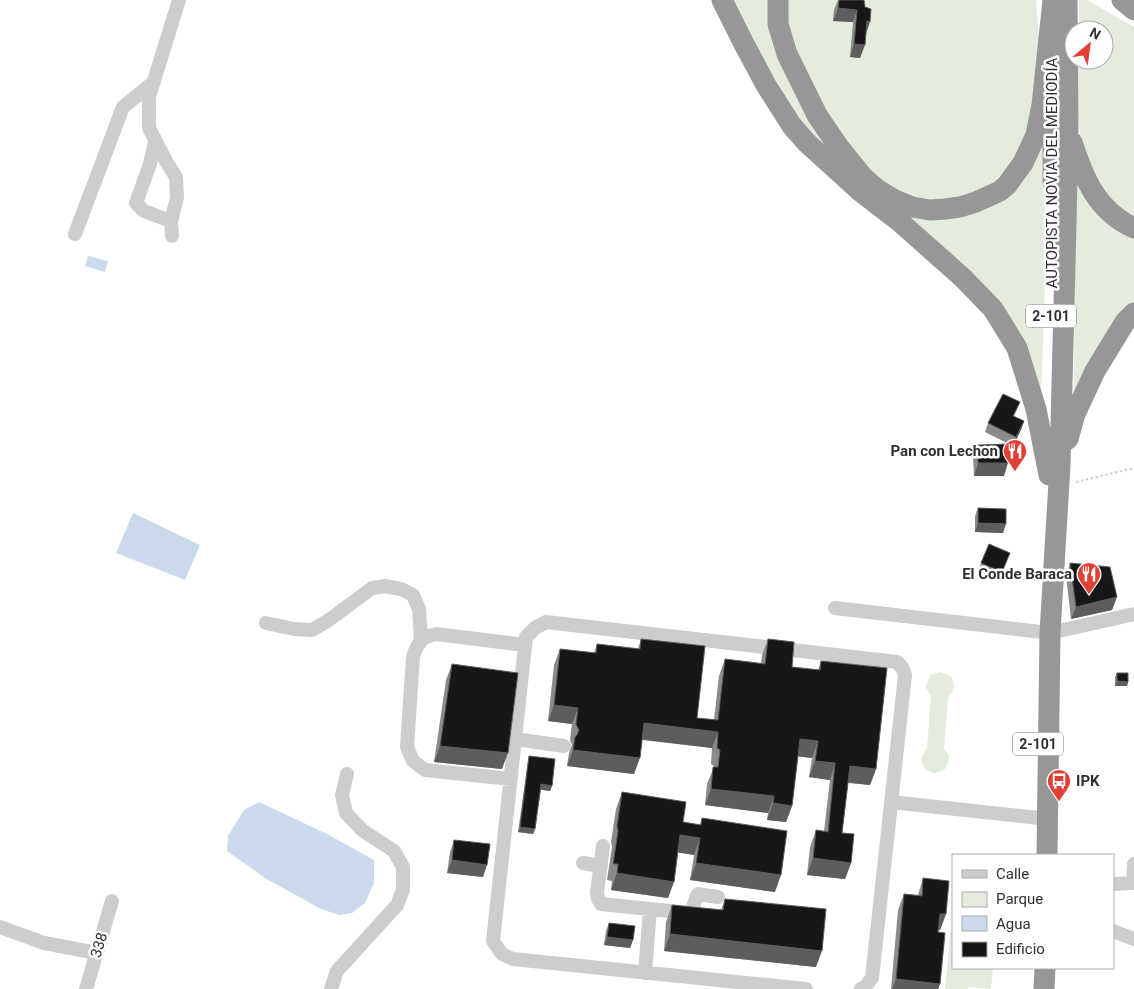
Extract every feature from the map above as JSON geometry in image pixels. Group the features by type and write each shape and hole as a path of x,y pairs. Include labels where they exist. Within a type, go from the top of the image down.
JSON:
{"highway":[{"path":"722,0 766,85 792,126 807,144 964,278 993,309 1017,348 1056,476"},
{"path":"778,0 778,24 787,54 817,115 838,146 864,178 878,190 912,207 930,210 945,209 976,202 1000,191 1007,185 1023,163 1036,136 1060,1"},
{"path":"1122,0 1134,8"},
{"name":"AUTOPISTA NOVIA DEL MEDIODÍA","path":"1056,476 1052,227 1060,1"},
{"name":"AUTOPISTA NOVIA DEL MEDIODÍA","path":"1047,854 1042,818 1045,633 1056,476 1068,129 1060,1"},
{"path":"1068,129 1089,186 1112,215 1122,223 1134,228"},
{"path":"1056,476 1075,414 1095,371 1125,322 1134,313"},
{"name":"AUTOPISTA NOVIA DEL MEDIODÍA","path":"1035,854 1042,818"},
{"path":"1032,989 1033,969"},
{"path":"1044,989 1045,969"}],"street":[{"path":"172,236 171,220 177,198 176,177 149,128 149,97 179,0"},
{"path":"75,234 123,107 154,82"},
{"path":"155,141 150,164 136,204 144,211 171,220"},
{"path":"266,623 294,629 312,630 329,620 372,588 385,586 401,589 413,595 419,609 421,640"},
{"path":"835,608 1045,633 1134,614"},
{"path":"806,989 513,959 502,954 493,941 526,636 535,628 546,622 897,662 904,670 905,675 872,978 862,989"},
{"path":"511,779 425,770 413,761 407,746 412,667 414,652 421,640 428,635 436,634 525,645"},
{"path":"515,739 564,746"},
{"path":"331,989 337,971 397,905 403,890 403,867 394,851 362,830 346,813 342,795 347,774"},
{"path":"891,802 1042,818"},
{"path":"603,846 597,893 598,899 602,904 689,912 693,908 698,894 718,897"},
{"path":"583,863 601,866"},
{"path":"1114,884 1134,883 1134,864"},
{"name":"338","path":"86,989 112,901"},
{"path":"645,973 650,909"},
{"path":"0,927 44,943 97,953"},
{"path":"1114,931 1134,939"}],"path":[{"path":"1056,476 1134,468"}],"green space":[{"path":"728,0 772,0 779,51 891,202 994,199 1045,119 1047,152 1041,394 1027,357 807,132"},
{"path":"786,0 1036,0 1039,38 1033,113 1022,149 1008,173 985,191 949,201 924,203 885,187 861,165 819,102 794,52 785,15"},
{"path":"1079,0 1087,0 1134,27 1134,221 1108,202 1081,146 1077,107 1075,70 1114,70 1114,20 1079,20"},
{"path":"1075,168 1134,234 1134,303 1096,351 1074,403"},
{"path":"940,672 952,678 954,686 948,698 944,749 949,756 949,761 945,769 933,773 925,769 921,760 927,748 931,696 926,688 927,683 931,675"},
{"path":"952,926 952,969 993,969 991,989 969,987 968,989 945,989"}],"water":[{"path":"88,256 108,261 105,272 85,266"},
{"path":"133,513 200,545 185,580 116,553"},
{"path":"259,802 327,834 374,860 374,883 365,903 352,913 339,915 321,909 265,878 227,851 228,836 244,810"}],"building":[{"path":"839,0 864,0 865,7 871,9 870,22 867,21 865,45 854,44 857,10 838,8"},
{"path":"1003,394 1020,402 1013,416 1024,421 1016,437 988,423"},
{"path":"1008,444 1008,463 978,463 978,445"},
{"path":"978,508 1006,509 1006,524 978,523"},
{"path":"989,544 1010,553 1002,572 981,563"},
{"path":"1070,563 1110,567 1117,597 1076,607"},
{"path":"641,639 705,646 697,718 718,720 725,659 765,664 768,639 794,642 792,667 820,670 821,661 887,668 876,769 850,766 842,833 854,834 851,863 813,858 816,830 828,832 835,763 815,761 818,741 800,739 792,806 773,803 774,796 711,789 713,767 718,767 720,750 717,748 718,732 644,723 640,758 573,750 575,737 579,730 576,724 578,708 554,705 560,649 596,653 597,644 640,649"},
{"path":"452,664 518,673 508,753 440,746"},
{"path":"1117,673 1128,673 1128,682 1117,681"},
{"path":"529,756 555,759 552,786 541,784 535,829 520,827"},
{"path":"622,792 686,802 683,822 701,825 702,818 787,831 781,875 696,863 700,838 680,835 674,882 617,873 618,864 613,864"},
{"path":"454,840 490,844 487,865 452,860"},
{"path":"923,878 949,881 946,914 940,914 938,932 945,933 940,984 896,979 904,894 922,896"},
{"path":"725,899 826,909 822,951 670,934 672,905 723,910"},
{"path":"609,923 635,926 633,940 607,937"}],"place":[{"name":"Pan con Lechon","path":"1015,472"},
{"name":"El Conde Baraca","path":"1089,595"},
{"name":"IPK","path":"1059,802"}]}
